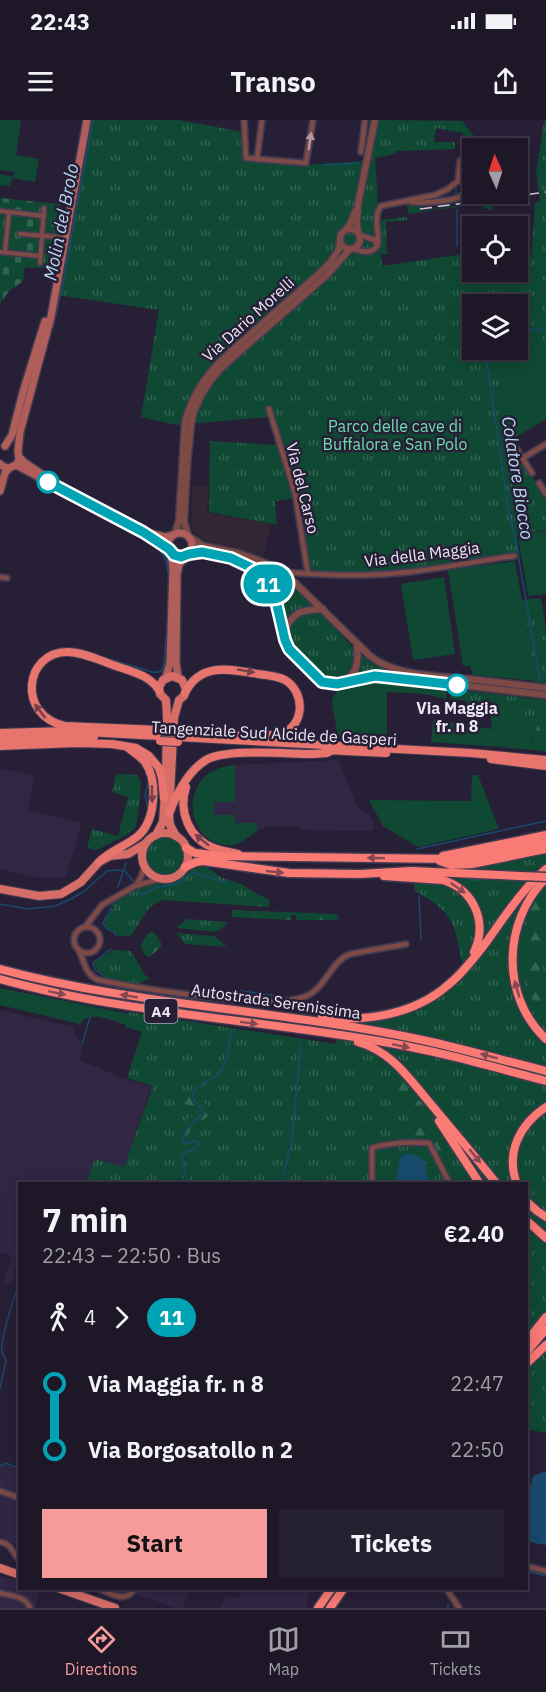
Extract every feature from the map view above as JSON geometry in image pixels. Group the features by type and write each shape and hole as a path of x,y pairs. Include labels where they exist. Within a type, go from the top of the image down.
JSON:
{"highway":[{"path":"159,690 143,675 79,654 61,652 50,657 38,667 32,680 32,693 36,707 45,718 53,722 65,726 93,726 160,736"},
{"path":"178,737 276,735 295,724 299,714 300,701 289,683 279,677 232,669 216,669 208,672 196,679 182,697"},
{"path":"17,732 24,729 93,726"},
{"name":"Tangenziale Sud Alcide de Gasperi","path":"0,733 101,732 482,758 546,766"},
{"path":"241,735 338,747"},
{"name":"Tangenziale Sud Alcide de Gasperi","path":"0,740 160,736"},
{"path":"0,746 76,743 136,748 156,764 162,778 164,798"},
{"path":"99,862 113,850 138,836 151,815 150,772 141,758 126,746"},
{"path":"169,814 172,804 193,771 206,760 232,753 327,753 338,747"},
{"name":"Tangenziale Sud Alcide de Gasperi","path":"338,747 494,754 546,760"},
{"path":"224,755 206,763 191,777 184,793 184,812 193,832 206,844 214,849 245,856"},
{"path":"434,858 546,836"},
{"path":"186,848 206,855 451,859 546,843"},
{"path":"434,858 451,865 472,864 546,849"},
{"path":"185,867 203,861 289,873 411,872 546,877"},
{"path":"292,1018 308,1016 360,1019 397,1011 437,994 448,986 468,964 519,897 546,869"},
{"path":"360,874 443,880 464,892 474,904 480,928 478,942 468,964"},
{"path":"546,877 533,893 521,914 512,953 514,982 520,1000 529,1017 546,1039"},
{"name":"Autostrada Serenissima","path":"0,969 127,996 292,1018 425,1040 546,1071"},
{"name":"Autostrada Serenissima","path":"0,979 126,1006 379,1041 546,1081"},
{"path":"323,1032 338,1039 367,1045 404,1071 425,1098 479,1182"},
{"path":"425,1098 435,1107 494,1182"},
{"path":"517,1182 512,1162 515,1144 526,1123 546,1107"},
{"path":"528,1203 546,1217"},
{"path":"528,1222 546,1238"},
{"path":"528,1340 546,1317"},
{"path":"528,1351 546,1329"},
{"path":"528,1362 546,1346"},
{"path":"318,1608 331,1590"},
{"path":"330,1608 343,1590"}],"main road":[{"path":"2,448 12,435 17,405 51,308 87,120"},
{"path":"0,491 5,473 16,460 20,432 51,317 51,308"},
{"path":"2,448 14,447 16,460 65,491 143,532 177,557 187,555"},
{"path":"0,464 3,467 16,460"},
{"path":"143,532 165,537 182,532 189,536 193,546 179,565 177,574 176,663 178,677"},
{"path":"174,534 168,542 173,568 170,663 159,690 166,700 172,702 182,697"},
{"path":"128,854 159,879 174,877 180,873 188,858 186,848 170,825 169,814 174,718 185,684 178,677 166,677"},
{"path":"156,835 162,822 166,778 168,717 166,700"},
{"path":"0,890 39,896 61,894 81,882 99,862 110,856 128,854 156,835 164,833 176,836"},
{"path":"144,866 142,857 145,844"},
{"path":"0,1568 18,1574"},
{"path":"64,1590 115,1608"}],"street":[{"path":"244,120 246,158 307,162 313,120"},
{"path":"257,159 262,120"},
{"path":"361,152 364,120"},
{"name":"Via Dario Morelli","path":"174,534 179,521 183,437 189,408 196,392 216,364 327,275 360,242 357,224 358,204 375,120"},
{"path":"340,240 344,248 363,252 372,251 378,244 377,212 381,206 444,192 457,183 459,161 462,159"},
{"path":"408,201 426,202 462,195"},
{"name":"Via Dario Morelli","path":"252,337 330,263 339,249 341,234 350,224 358,204"},
{"path":"40,263 44,208"},
{"path":"0,211 44,216"},
{"path":"9,212 3,252 40,256"},
{"path":"346,230 351,229 375,240 378,244"},
{"path":"370,238 375,236 378,229"},
{"path":"20,234 60,237"},
{"name":"Via Dario Morelli","path":"189,536 184,521 187,466 194,411 211,380 241,346"},
{"name":"Via del Carso","path":"269,409 295,493 308,574"},
{"path":"523,458 546,444"},
{"path":"516,448 532,473"},
{"path":"539,483 546,494"},
{"path":"189,536 203,546 237,553 279,571 296,583 374,660 396,669 546,688"},
{"path":"187,555 202,552 231,558 252,568 266,579 275,597 289,649 326,683 337,684 375,676 546,695"},
{"name":"Via della Maggia","path":"279,571 308,574 379,575 514,556"},
{"path":"296,583 294,579 298,573"},
{"path":"0,577 7,578"},
{"path":"283,633 291,618 297,613 304,610 323,609"},
{"path":"337,684 349,678 356,668 357,644"},
{"path":"135,886 144,866"},
{"path":"159,879 135,886 102,905 85,927 75,935 75,943 89,975 95,979 182,995 279,1002 310,994 326,979 344,956 406,945"},
{"path":"96,913 96,932"},
{"path":"78,950 90,952 96,949 99,943 96,932 85,927"},
{"path":"84,965 90,952"},
{"path":"372,1182 372,1148 404,1142 429,1143 449,1182"},
{"path":"0,1491 18,1497"},
{"path":"0,1542 6,1542 18,1558"},
{"path":"528,1566 546,1571"},
{"path":"103,1590 126,1597 134,1590"},
{"path":"447,1590 459,1608"},
{"path":"0,1593 22,1598 27,1601 30,1608"}],"shaded area":[{"path":"192,486 208,487 207,513 271,524 263,557 216,546 198,538 191,525"},
{"path":"339,760 358,809 369,814 374,826 373,830 303,830 295,826 271,826 258,830 256,823 235,823 235,815 214,815 214,802 235,802 235,765"},
{"path":"0,768 34,776 28,810 81,823 65,878 32,877 0,869"},
{"path":"0,1010 73,1027 83,1048 79,1060 153,1087 124,1168 95,1159 86,1182 18,1182 18,1262 10,1285 3,1282 12,1257 0,1252"},
{"path":"5,1463 18,1471 18,1548 14,1543 0,1536 0,1467"},
{"path":"0,1576 18,1581 18,1590 40,1590 35,1608 0,1608"},
{"path":"123,1590 190,1590 183,1608 176,1608"},
{"path":"243,1590 309,1590 306,1608 220,1608 226,1595 239,1599"}],"green space":[{"path":"0,120 21,120 16,155 39,159 35,182 12,178 10,186 0,185 0,174 13,177 14,172 0,170"},
{"name":"Parco delle cave di Buffalora e San Polo","path":"91,120 179,120 242,132 243,159 307,165 363,161 370,120 373,120 365,160 371,159 379,120 462,121 474,138 463,138 463,133 436,128 434,142 455,142 455,149 396,151 395,154 375,158 379,220 407,217 407,220 386,222 387,253 390,253 385,255 381,252 382,266 462,254 462,282 528,282 528,257 531,257 535,203 540,200 536,173 546,120 546,419 511,440 546,499 546,530 517,535 520,557 513,558 512,554 394,572 364,574 307,572 298,498 275,501 277,525 209,512 210,441 276,445 268,417 176,425 141,417 159,310 58,295"},
{"path":"0,198 60,204 53,269 25,267 23,281 9,291 0,304"},
{"path":"407,204 420,204 421,211 476,204 408,214"},
{"path":"476,204 492,204 493,210"},
{"path":"546,340 546,413 507,438 499,360 528,360 528,341"},
{"path":"546,531 546,594 528,596 518,535"},
{"path":"242,559 282,578 315,608 309,608 285,625 276,594 268,579"},
{"path":"515,561 536,681 473,675 470,666 463,666 448,570"},
{"path":"444,577 455,654 413,660 401,584"},
{"path":"541,598 546,630 546,684 535,682 521,600"},
{"path":"309,613 324,616 355,650 355,668 344,679 330,682 316,674 293,650 288,637 290,626 297,618"},
{"path":"360,654 375,665 391,671 390,674 371,673 355,676 360,663"},
{"path":"379,681 447,687 446,699 424,694 387,692 387,739 338,737 332,703 334,696 338,691 350,685"},
{"path":"450,689 546,700 546,711 540,711 540,718 490,714 490,711 466,709 467,701 450,699"},
{"path":"540,711 546,711 546,752 540,750 532,740 531,733 536,730"},
{"path":"490,714 540,718 536,730 531,734 532,742 542,751 431,742 433,720 492,729"},
{"path":"235,765 235,802 214,802 214,815 235,815 235,823 256,823 258,830 240,843 220,844 202,832 196,823 193,813 195,791 209,773"},
{"path":"116,774 137,775 141,782 136,827 126,835 97,850 87,848 92,829 118,836 128,797 112,792"},
{"path":"472,775 478,775 499,829 418,847 383,826 369,800 471,801"},
{"path":"165,837 179,842 184,856 179,870 165,875 151,870 146,856 151,842"},
{"path":"546,840 546,1433 528,1429 528,1182 87,1182 95,1159 124,1167 153,1086 127,1078 142,1032 125,1027 129,1012 336,1044 339,1016 374,1012 407,1003 437,987 462,963 457,938 450,920 438,906 415,891 414,881"},
{"path":"204,865 220,877 241,884 269,899 269,907 164,900 152,905 130,936 117,936 107,927 106,919 114,907 111,905 127,894 152,883 175,881 194,868"},
{"path":"545,889 546,930 543,968 546,983 546,1016 532,999 524,959 528,918 534,904"},
{"path":"232,910 335,914 339,918 336,920 296,920 296,915 292,915 291,920 232,917"},
{"path":"187,919 228,922 220,930 214,932 177,928"},
{"path":"151,932 161,942 161,947 149,957 143,953 141,945 147,934"},
{"path":"176,933 214,936 227,947 185,944"},
{"path":"112,950 131,951 145,975 150,978 138,984 104,978 103,973 97,970 94,963"},
{"path":"0,988 129,1014 127,1025 95,1017 89,1017 80,1024 0,1005"},
{"path":"229,1028 235,1029 231,1049 221,1072 197,1094 196,1099 209,1107 210,1113 194,1125 188,1136 202,1139 198,1148 185,1157 189,1178 187,1182 183,1182 184,1172 178,1157 182,1126 187,1119 199,1113 199,1110 181,1102 180,1099 189,1097 198,1082 217,1072 228,1041"},
{"path":"397,1075 424,1106 452,1149 440,1158 429,1138 416,1140 402,1106"}],"water":[{"path":"406,1153 418,1156 425,1162 426,1173 430,1182 396,1182 400,1158"},
{"path":"546,1471 546,1545 528,1541 528,1495 533,1476"}],"waterway":[{"name":"Molin del Brolo","path":"53,328 93,120"},
{"path":"324,165 359,163"},
{"path":"456,187 456,194"},
{"path":"457,210 457,246"},
{"name":"Colatore Biocco","path":"528,330 546,329"},
{"name":"Colatore Biocco","path":"486,360 508,508 540,681"},
{"name":"Molin del Brolo","path":"157,546 166,560 169,577"},
{"name":"Molin del Brolo","path":"103,657 152,672 161,671 164,665 169,600"},
{"name":"Molin del Brolo","path":"34,667 49,652 59,648 70,648"},
{"name":"Molin del Brolo","path":"29,696 28,683 31,671"},
{"name":"Molin del Brolo","path":"148,784 145,794 148,808"},
{"name":"Colatore Biocco","path":"417,849 546,821"},
{"name":"Molin del Brolo","path":"118,887 126,863"},
{"path":"0,904 28,909 55,906 83,892 107,871 125,871 133,881"},
{"path":"139,890 142,895 155,888 177,884 193,872 228,883"},
{"name":"Colatore Biocco","path":"419,897 421,940"},
{"name":"Molin del Brolo","path":"112,907 103,923 107,929 115,932 115,935"},
{"name":"Molin del Brolo","path":"102,977 102,974 95,970 93,963 111,949"},
{"name":"Colatore Biocco","path":"236,996 241,991 277,996"},
{"name":"Molin del Brolo","path":"82,1044 90,1017"},
{"name":"Colatore Biocco","path":"186,1182 181,1158 199,1143 196,1140 187,1144 183,1142 184,1137 187,1129 203,1112 194,1101 194,1092 199,1086 217,1075 224,1065 231,1030"},
{"path":"282,1182 292,1141 301,1044"},
{"name":"Molin del Brolo","path":"0,1388 6,1361 2,1352 3,1338 18,1288"},
{"name":"Colatore Biocco","path":"0,1466 6,1463 18,1468"},
{"path":"528,1572 546,1576"}],"railway":[{"path":"420,209 546,192"}],"bus line":[{"name":"11","path":"48,482 143,532 177,557 202,552 231,558 252,568 266,579 271,588 289,649 322,682 337,684 375,676 457,685"}],"place":[{"name":"Via Maggia fr. n 8","path":"457,685"}]}
